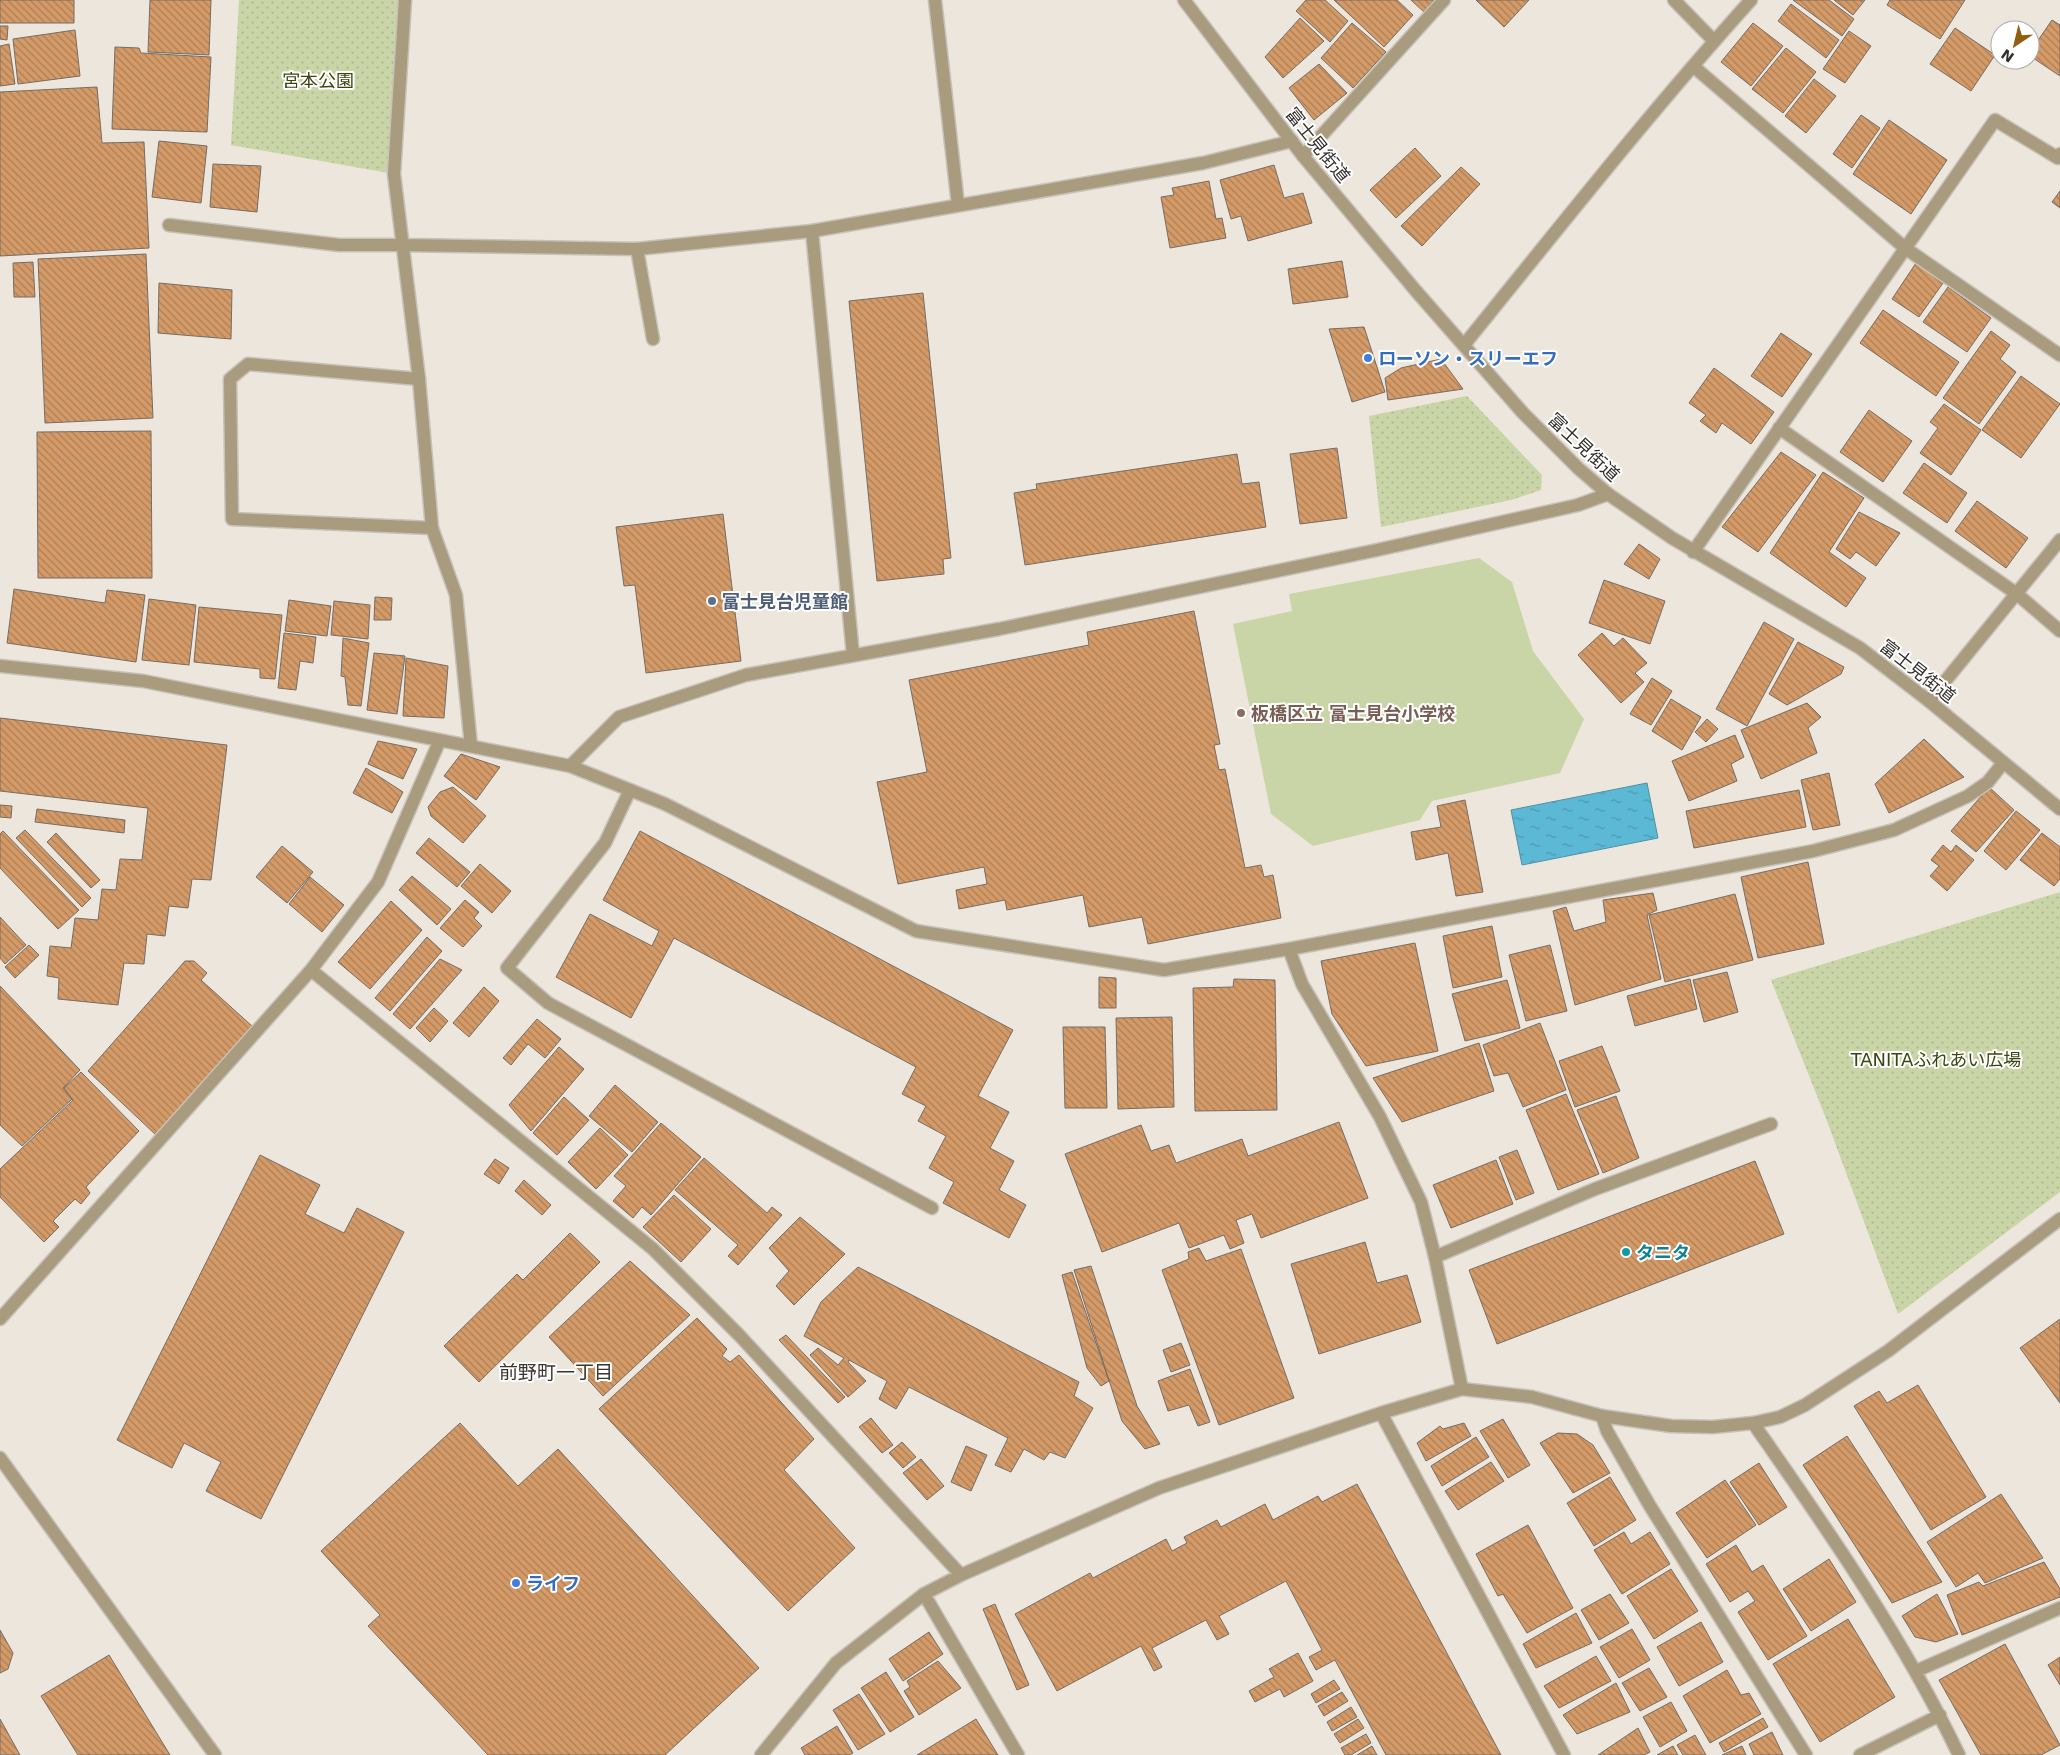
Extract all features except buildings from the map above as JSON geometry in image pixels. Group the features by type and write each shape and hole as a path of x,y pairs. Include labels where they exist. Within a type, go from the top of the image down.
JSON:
{"street":[{"path":"405,0 394,174 419,379 432,528 456,595 471,746"},
{"path":"935,0 958,205"},
{"name":"富士見街道","path":"1184,0 1303,156 1416,291 1523,413 1578,468 1608,494 1693,552 1844,637 1886,666 2060,809"},
{"path":"1303,156 1444,0"},
{"path":"1674,0 1714,41"},
{"path":"1464,345 1693,66 1751,0"},
{"path":"1693,66 1905,248 2060,355"},
{"path":"1693,552 1995,120 2058,158 2060,154"},
{"path":"169,225 339,245 637,249 812,231 1203,163 1292,141"},
{"path":"812,231 853,655"},
{"path":"637,249 653,339"},
{"path":"419,379 248,364 230,379 232,519 432,528"},
{"path":"1779,428 2017,594 2060,630"},
{"path":"570,766 619,717 746,675 999,629 1377,550 1578,504 1608,494"},
{"path":"1929,701 2060,540"},
{"path":"0,666 143,681 570,766 665,804 916,931 1164,970 1290,949 1813,851 1885,832 1968,796 1988,782 2003,763"},
{"path":"0,1319 311,970 378,882 440,740"},
{"path":"630,790 605,843 507,968 548,1003 932,1208"},
{"path":"1290,949 1302,984 1380,1117 1421,1202 1436,1257 1462,1389"},
{"path":"311,970 652,1249 739,1334 961,1575"},
{"path":"1436,1257 1604,1186 1771,1124"},
{"path":"761,1755 836,1663 924,1594 961,1575 1159,1488 1380,1412 1462,1389 1532,1397 1602,1416 1672,1426 1713,1427 1754,1423 1780,1417 1804,1405 1888,1351 2060,1219"},
{"path":"1380,1412 1564,1755"},
{"path":"1602,1416 1607,1431 1650,1506 1806,1755"},
{"path":"1754,1423 1842,1554 1916,1671 1959,1755"},
{"path":"0,1458 215,1755"},
{"path":"924,1594 1018,1755"},
{"path":"1916,1671 2060,1608"},
{"path":"1860,1755 1940,1715"}],"green space":[{"name":"宮本公園","path":"239,0 404,0 394,174 231,145"},
{"path":"1467,396 1542,475 1541,490 1511,500 1381,527 1369,416"},
{"path":"1479,558 1512,582 1533,651 1584,719 1560,773 1432,801 1420,820 1313,846 1271,814 1233,624 1292,611 1289,594"},
{"name":"TANITAふれあい広場","path":"2060,892 2060,1192 1898,1314 1827,1121 1771,980"}],"water":[{"path":"1647,783 1658,838 1522,865 1511,810"}],"place":[{"name":"ローソン・スリーエフ","path":"1368,358"},
{"name":"富士見台児童館","path":"712,601"},
{"name":"板橋区立 富士見台小学校","path":"1241,713"},
{"name":"タニタ","path":"1626,1252"},
{"name":"ライフ","path":"516,1583"}],"district":[{"name":"前野町一丁目","path":"556,1372"}]}
